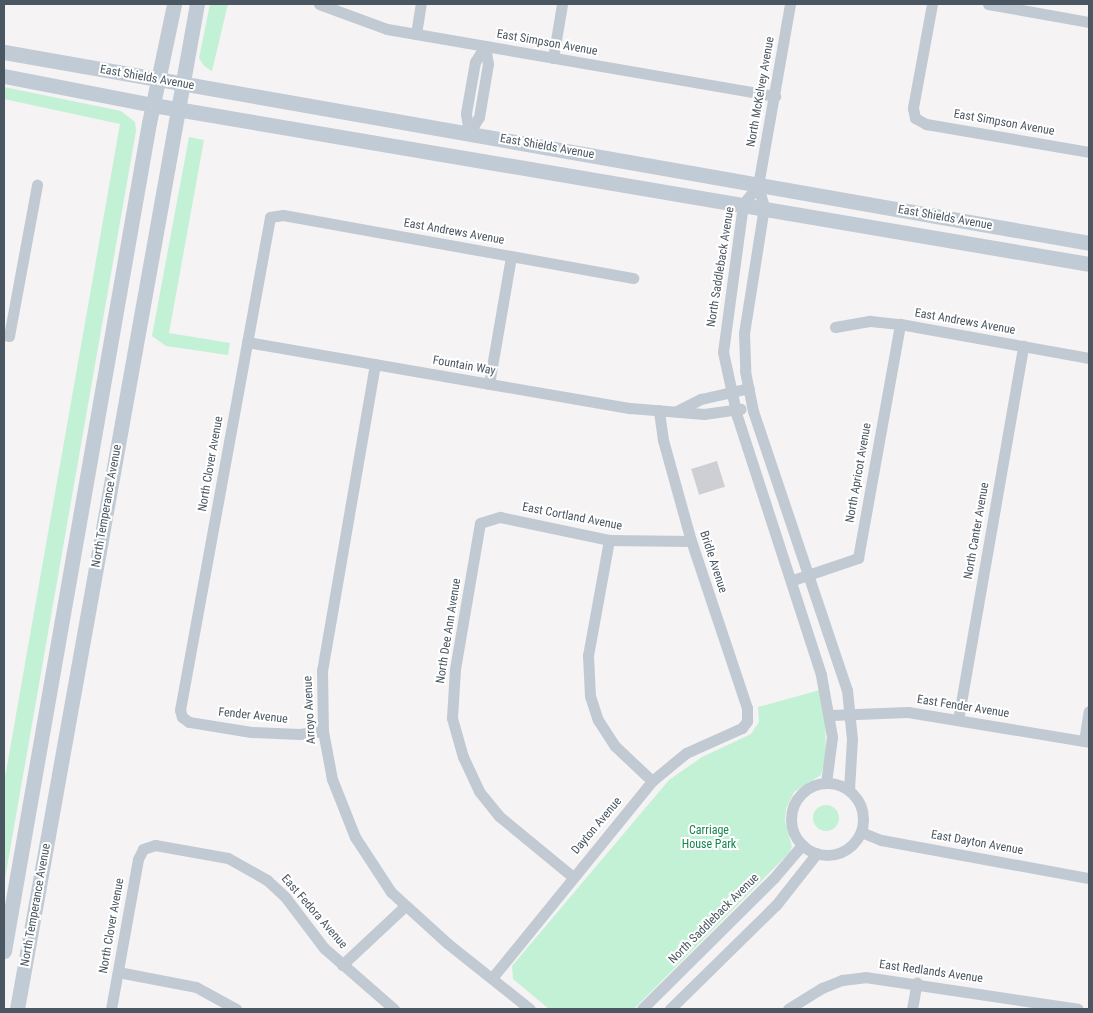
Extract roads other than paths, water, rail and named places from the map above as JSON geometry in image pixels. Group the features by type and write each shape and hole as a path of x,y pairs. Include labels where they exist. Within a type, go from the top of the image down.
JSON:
{"main road":[{"name":"North Temperance Avenue","path":"4,951 153,105 174,4"},
{"name":"North Temperance Avenue","path":"17,1009 198,4"},
{"name":"East Shields Avenue","path":"4,52 1089,243"},
{"name":"East Shields Avenue","path":"4,76 153,105 764,207 1089,264"},
{"path":"1005,250 1047,247 1089,254"}],"street":[{"name":"East Simpson Avenue","path":"319,4 360,21 416,34 775,96"},
{"path":"416,34 421,4"},
{"path":"553,58 562,4"},
{"name":"North McKelvey Avenue","path":"758,186 790,4"},
{"name":"East Simpson Avenue","path":"932,4 914,108 915,118 926,124 1089,152"},
{"path":"988,4 1089,22"},
{"path":"469,133 479,116 488,64 484,46"},
{"path":"4,335 9,336 37,185"},
{"path":"758,186 764,207 744,332 749,388 752,406 810,574 847,690 850,714 849,790"},
{"name":"North Saddleback Avenue","path":"758,186 743,204 722,352 736,411 793,580 830,715 832,752 826,783"},
{"name":"East Andrews Avenue","path":"270,217 282,215 633,278"},
{"name":"North Clover Avenue","path":"182,717 270,217"},
{"path":"489,384 511,257"},
{"name":"East Andrews Avenue","path":"835,327 870,321 900,324 1089,358"},
{"name":"North Apricot Avenue","path":"793,580 858,558 900,324"},
{"name":"Fountain Way","path":"247,342 630,408 704,414 736,411 752,406"},
{"name":"North Canter Avenue","path":"958,720 1023,346"},
{"name":"Arroyo Avenue","path":"375,364 322,670 323,731 332,779 355,837 392,892 405,906 530,1009"},
{"name":"Fountain Way","path":"677,411 701,399 749,388"},
{"name":"Bridle Avenue","path":"659,410 663,440 691,541 747,708 747,721"},
{"name":"East Cortland Avenue","path":"480,524 500,517 609,540 691,541"},
{"name":"North Dee Ann Avenue","path":"480,524 455,669 452,718 463,757 479,791 499,816 572,876"},
{"path":"609,540 588,655 590,696 598,720 615,746 652,782"},
{"path":"1087,742 1089,711"},
{"name":"East Fender Avenue","path":"830,715 908,712 1087,742"},
{"name":"Fender Avenue","path":"182,717 189,722 267,734 323,731"},
{"name":"Dayton Avenue","path":"492,978 572,876 652,782 686,753 742,728 747,721"},
{"path":"826,783 849,790 861,806 863,816 860,832 852,845 841,852 817,853 802,844 795,834 792,810 806,790 826,783"},
{"name":"East Dayton Avenue","path":"860,832 881,840 1089,878"},
{"name":"North Saddleback Avenue","path":"642,1009 774,879 802,844"},
{"name":"East Fedora Avenue","path":"143,849 155,845 228,858 249,867 286,898 324,948 394,1009"},
{"name":"North Clover Avenue","path":"111,1009 138,859 143,849"},
{"path":"670,1009 788,892 817,853"},
{"path":"342,965 405,906"},
{"path":"118,972 196,987 236,1009"},
{"name":"East Redlands Avenue","path":"788,1009 800,1000 842,980 865,977 917,982 1042,1006 1078,1009"},
{"path":"912,1009 917,982"}],"park label":[{"name":"Carriage House Park","path":"709,838"}]}
